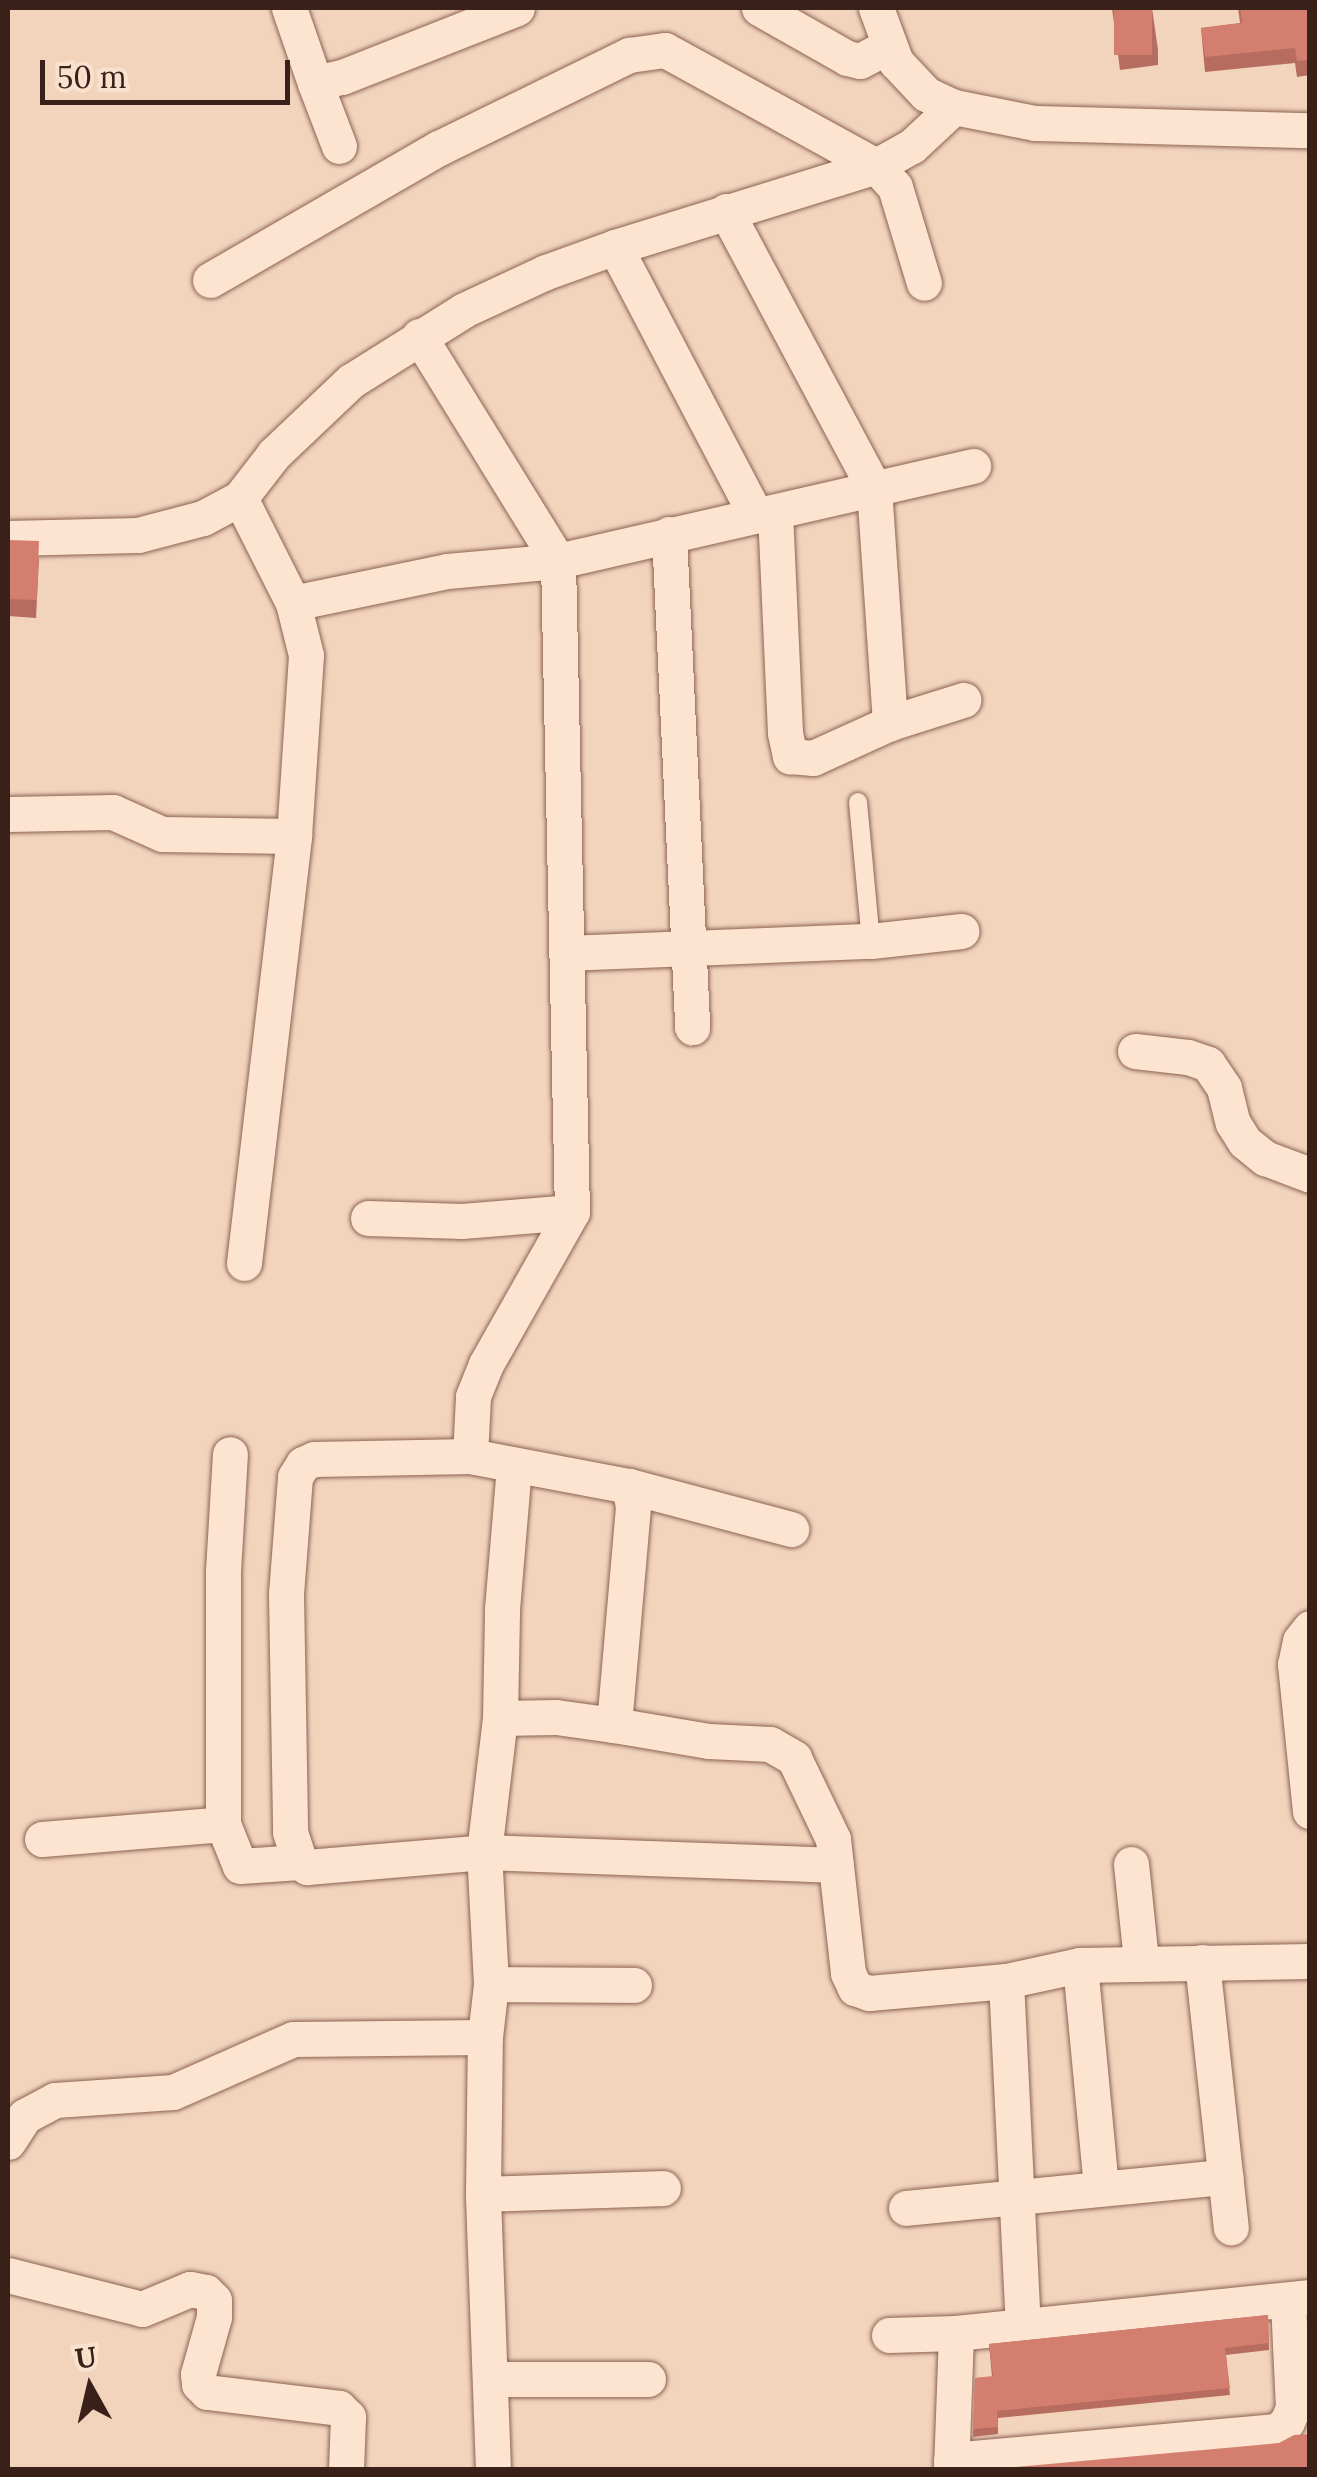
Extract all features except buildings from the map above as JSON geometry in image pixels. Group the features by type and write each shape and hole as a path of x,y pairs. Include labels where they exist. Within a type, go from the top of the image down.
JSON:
{"street":[{"path":"289,8 339,146"},
{"path":"315,83 342,77 517,8"},
{"path":"759,8 847,58 860,61 888,46"},
{"path":"876,8 888,46 912,82 954,108 1036,123 1310,130"},
{"path":"210,280 440,148 630,55 665,50 876,166 896,187 924,283"},
{"path":"8,538 64,540 138,534 203,518 240,498 274,454 351,381 418,336 546,272 726,211 876,166 912,146 954,108"},
{"path":"726,211 874,488 890,723"},
{"path":"615,247 766,513 790,756 813,758 890,723 962,700"},
{"path":"418,336 558,561 572,1212 486,1364 472,1397 470,1456"},
{"path":"293,603 447,571 558,561 973,466"},
{"path":"240,498 293,603 306,656 294,836 244,1263"},
{"path":"670,534 692,1027"},
{"path":"8,814 114,812 162,834 294,836"},
{"path":"566,953 871,941 960,932"},
{"path":"1135,1052 1188,1057 1208,1064 1224,1088 1233,1123 1246,1142 1266,1158 1310,1175"},
{"path":"368,1218 462,1221 572,1212"},
{"path":"230,1454 224,1572 224,1824 240,1866 300,1862"},
{"path":"791,1529 628,1486 470,1456 314,1459 304,1464 295,1477 289,1509 286,1634 290,1832 300,1862 307,1867 484,1852 836,1866"},
{"path":"493,2470 483,2194 485,2037 491,1984 484,1852 500,1718 502,1610 514,1465"},
{"path":"614,1725 633,1507 628,1486"},
{"path":"1310,1628 1300,1641 1296,1664 1310,1811"},
{"path":"500,1718 556,1717 696,1739 770,1744 788,1751 805,1773 833,1839 848,1973 855,1988 888,1992 1006,1981 1080,1964 1310,1961"},
{"path":"42,1838 224,1824"},
{"path":"1131,1864 1141,1961"},
{"path":"1202,1962 1230,2228"},
{"path":"1080,1964 1101,2187"},
{"path":"1006,1981 1023,2324"},
{"path":"491,1984 634,1985"},
{"path":"8,2142 25,2116 55,2100 172,2092 293,2038 485,2037"},
{"path":"906,2208 1225,2177"},
{"path":"483,2194 663,2188"},
{"path":"8,2275 142,2309 190,2289 206,2292 214,2300 214,2317 199,2384 208,2392 339,2408 348,2416 346,2470"},
{"path":"889,2336 1299,2300 1293,2408 1288,2422 1277,2431 951,2465 956,2333"},
{"path":"492,2379 648,2380"}],"lane":[{"path":"858,802 871,941"}]}
